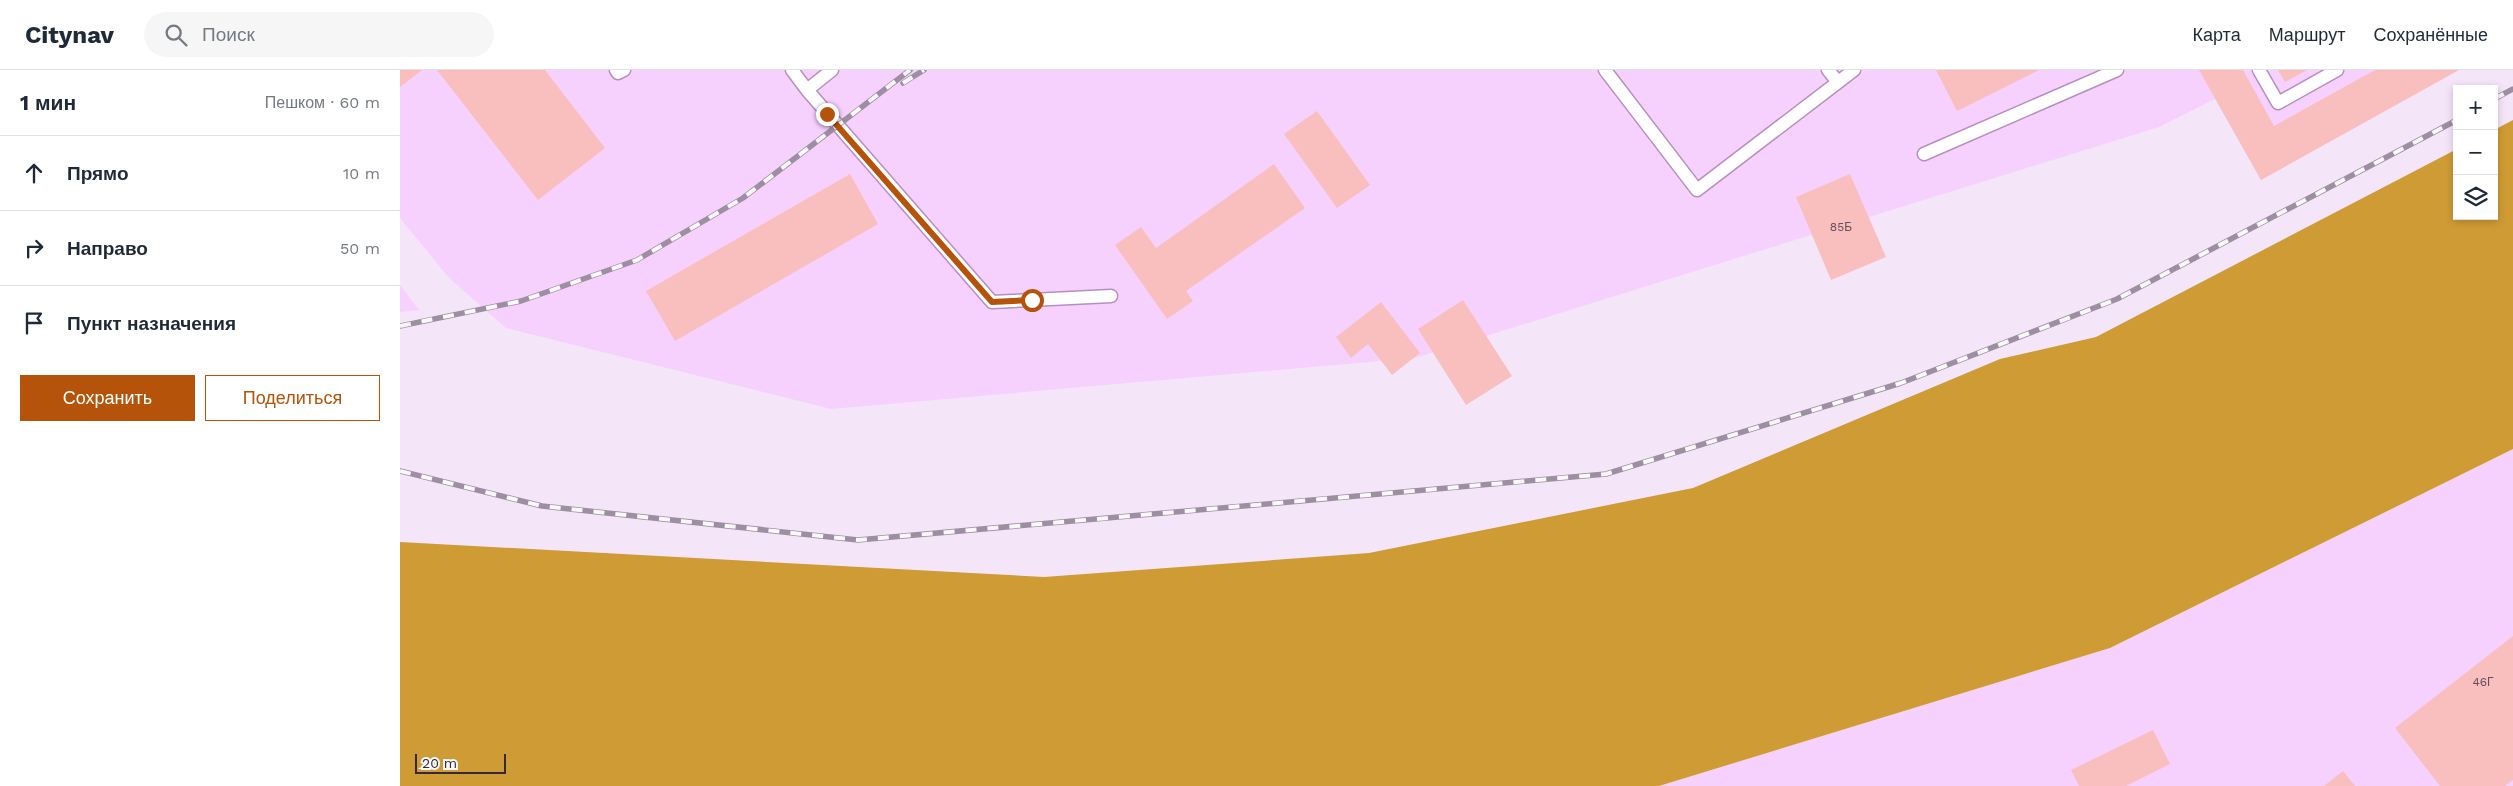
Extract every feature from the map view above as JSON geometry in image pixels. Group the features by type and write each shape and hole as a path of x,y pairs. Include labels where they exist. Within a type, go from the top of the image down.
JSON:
{"lane":[{"path":"616,70 618,72 624,70"},
{"path":"792,70 807,90 992,302 1111,296"},
{"path":"807,90 832,70"},
{"path":"1604,70 1697,190 1854,70"},
{"path":"1828,70 1838,82"},
{"path":"1924,154 2117,70"},
{"path":"2259,70 2278,103 2337,70"}],"shaded area":[{"path":"400,70 2459,70 2261,180 2215,99 2159,127 1415,358 831,409 506,328 449,278 400,218"},
{"path":"2513,120 2513,449 2110,648 1659,786 400,786 400,542 1044,577 1369,553 1693,488 2000,359 2096,337 2453,151 2453,220 2498,220 2498,128"},
{"path":"400,285 419,310 400,312"},
{"path":"2513,449 2513,786 1659,786 2110,648"}],"building":[{"path":"400,70 422,70 400,87"},
{"path":"437,70 545,70 605,148 538,200"},
{"path":"1936,70 2039,70 1957,111"},
{"path":"2199,70 2243,70 2274,126 2375,70 2459,70 2261,180"},
{"path":"2278,70 2307,70 2285,82"},
{"path":"1317,111 1370,185 1337,208 1284,134"},
{"path":"1274,164 1305,208 1186,291 1193,301 1167,319 1115,245 1141,227 1156,248"},
{"path":"850,174 878,224 675,341 646,291"},
{"path":"1850,174 1886,257 1831,280 1796,197"},
{"path":"1463,300 1512,376 1466,405 1418,329"},
{"path":"1381,302 1420,353 1392,375 1368,344 1351,358 1336,337"},
{"path":"2513,636 2513,780 2505,786 2440,786 2395,728"},
{"path":"2153,730 2170,764 2126,786 2079,786 2071,770"},
{"path":"2343,771 2355,786 2324,786"}],"railway":[{"path":"400,326 521,301 637,260 743,198 910,70"},
{"path":"903,83 924,70"},
{"path":"2498,97 2513,89"},
{"path":"400,471 542,506 858,540 1606,474 1901,383 2117,299 2453,122"}],"route":[{"path":"827,114 992,302 1032,300"}]}
